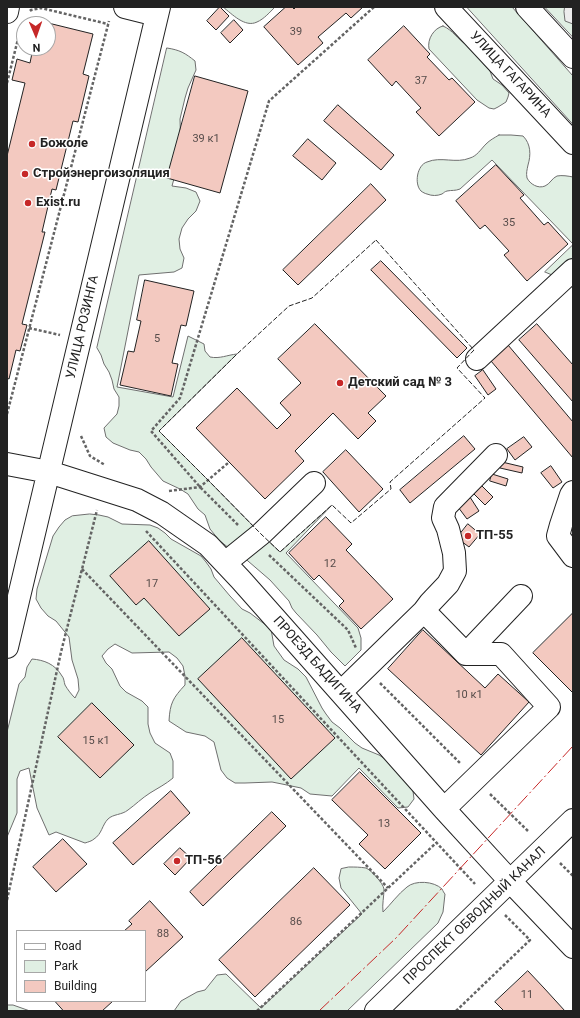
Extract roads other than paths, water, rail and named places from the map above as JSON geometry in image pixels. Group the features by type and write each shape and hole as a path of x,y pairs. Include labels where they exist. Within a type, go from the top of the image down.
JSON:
{"street":[{"name":"УЛИЦА ГАГАРИНА","path":"446,7 573,143"},
{"path":"527,7 573,57"},
{"path":"117,13 158,11"},
{"name":"УЛИЦА РОЗИНГА","path":"7,646 158,11"},
{"path":"477,359 573,270"},
{"path":"340,692 424,611 430,602 448,584 455,571 454,553 448,529 443,518 445,507 496,455"},
{"name":"ПРОЕЗД БАДИГИНА","path":"7,464 49,472 137,500 162,512 208,544 444,809 573,947"},
{"path":"225,563 261,534 314,483"},
{"path":"573,492 558,536 573,556"},
{"path":"466,654 521,596"},
{"path":"424,611 466,654 501,654 549,706 444,809"},
{"name":"ПРОСПЕКТ ОБВОДНЫЙ КАНАЛ","path":"376,1011 573,820"}],"place":[{"name":"Божоле","path":"32,144"},
{"name":"Стройэнергоизоляция","path":"25,174"},
{"name":"Exist.ru","path":"28,203"},
{"name":"Детский сад № 3","path":"340,383"},
{"name":"ТП-55","path":"468,536"},
{"name":"ТП-56","path":"177,861"}]}
